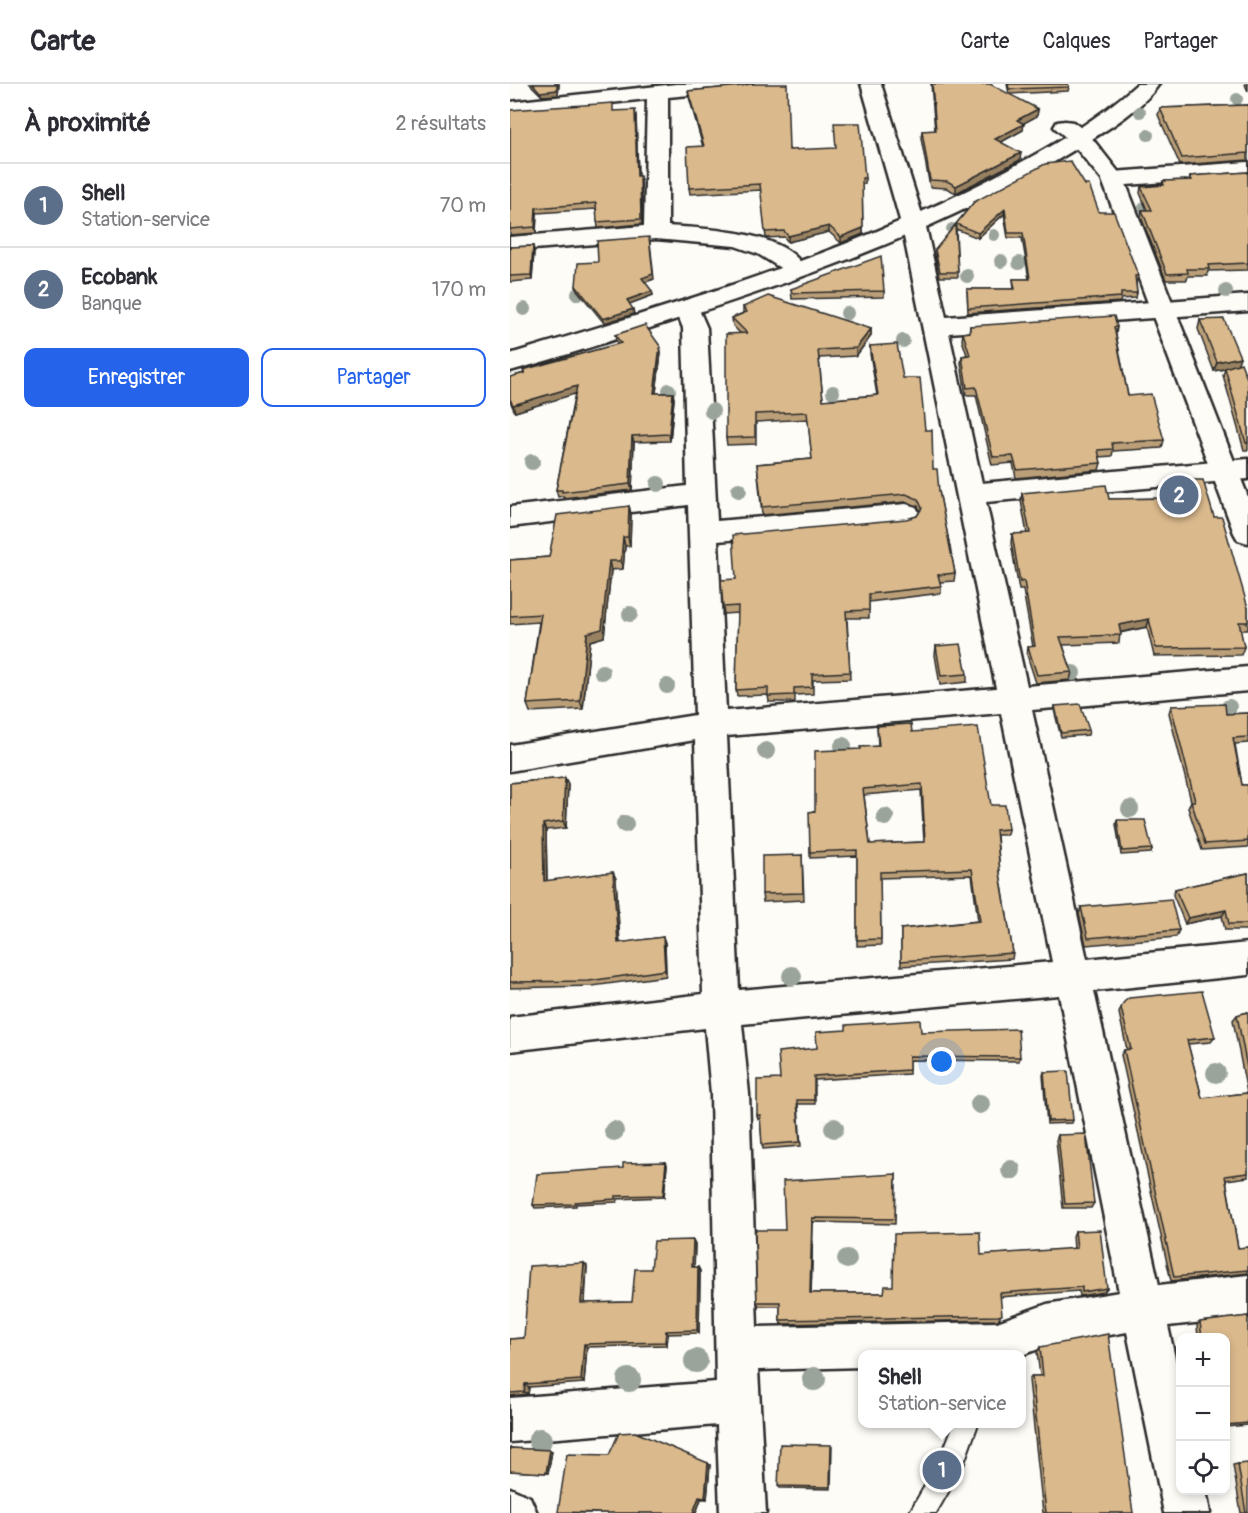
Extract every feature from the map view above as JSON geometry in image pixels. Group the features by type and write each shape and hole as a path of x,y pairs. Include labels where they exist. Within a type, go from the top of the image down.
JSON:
{"street":[{"path":"510,108 742,84"},
{"path":"871,84 912,221 1176,1460"},
{"path":"1072,132 1122,84"},
{"path":"510,363 799,271 988,190 1072,132 1149,84"},
{"path":"656,232 658,92"},
{"path":"1072,132 1113,179 1163,309 1236,470 1248,533"},
{"path":"1113,179 1248,169"},
{"path":"510,352 790,264 912,221"},
{"path":"510,244 656,232 739,239 766,249 790,264"},
{"path":"935,326 1248,303"},
{"path":"687,308 695,328 722,1009 730,1094 736,1349 743,1513"},
{"path":"971,494 1236,470"},
{"path":"510,517 702,494"},
{"path":"703,532 906,514"},
{"path":"510,758 711,725 1248,679"},
{"path":"510,1034 722,1009 1248,959"},
{"path":"736,1349 971,1349 997,1343 1047,1325 1145,1308 1248,1296"},
{"path":"510,1420 739,1401"},
{"path":"1184,1495 1187,1513"},
{"path":"510,1511 514,1513"}],"lane":[{"path":"921,1513 943,1483 960,1449 965,1428"}],"building":[{"path":"533,84 557,84 557,90 540,92"},
{"path":"749,84 787,84 789,150 836,148 834,123 860,123 865,178 862,178 863,228 841,237 829,226 788,236 784,231 765,232 760,184 689,188 687,147 704,146 688,91"},
{"path":"932,84 990,84 1038,109 1017,120 1024,124 995,139 1021,153 956,186 947,181 930,180 922,131 936,130"},
{"path":"1008,84 1068,84 1069,87 1009,89"},
{"path":"613,103 613,111 635,110 641,219 597,222 596,203 536,208 535,227 510,229 510,110"},
{"path":"1248,105 1248,153 1182,158 1160,108"},
{"path":"1070,161 1085,185 1089,185 1099,212 1114,212 1138,275 1135,276 1137,293 1121,293 1121,297 968,308 967,289 1015,289 1013,279 1030,279 1023,233 1008,233 1005,209 978,233 956,224 974,202 1045,164"},
{"path":"1248,172 1248,263 1208,265 1209,269 1187,269 1188,273 1167,274 1142,210 1152,210 1141,187 1164,185 1163,181 1192,180 1190,176"},
{"path":"955,225 958,272 940,272 935,250"},
{"path":"649,237 653,274 642,278 652,291 627,300 633,309 603,319 576,286 578,263 598,262 597,241"},
{"path":"533,246 531,275 510,276 510,247"},
{"path":"881,256 884,291 792,293 791,289"},
{"path":"768,296 871,329 856,348 818,350 823,400 878,395 870,346 897,344 903,378 920,378 925,430 932,430 933,469 937,469 955,573 938,575 941,586 869,594 869,610 846,611 850,672 812,674 812,687 794,688 794,695 768,696 768,688 736,690 738,606 723,607 721,580 736,579 733,535 906,519 917,516 922,508 918,499 906,494 762,507 757,464 812,459 807,412 755,414 755,437 726,438 726,334 747,333 732,318 747,312 743,307"},
{"path":"1114,316 1117,327 1114,327 1128,396 1151,394 1164,440 1112,443 1113,449 1098,450 1101,463 1017,470 1013,456 993,457 976,387 967,388 962,356 970,355 963,333 970,332 970,326"},
{"path":"1224,319 1240,357 1217,362 1200,320"},
{"path":"645,325 660,346 654,393 673,393 669,434 632,436 630,484 562,492 562,490 556,490 577,386 513,405 510,399 510,377 525,373 523,370 621,343 615,335"},
{"path":"1241,363 1248,381 1248,443 1246,443 1225,368"},
{"path":"1170,480 1203,480 1214,517 1222,517 1248,608 1248,622 1239,622 1244,647 1156,648 1149,619 1119,625 1121,635 1060,637 1072,672 1037,675 1028,647 1035,646 1024,581 1020,582 1012,534 1030,533 1022,493 1106,485 1109,499 1175,498"},
{"path":"629,506 628,537 623,537 621,561 609,561 602,629 587,633 580,701 527,704 541,614 510,616 510,560 549,557 557,515"},
{"path":"961,644 967,674 941,676 936,646"},
{"path":"1080,704 1089,730 1061,733 1055,706"},
{"path":"1225,704 1226,714 1248,713 1248,737 1233,738 1242,785 1248,785 1248,841 1205,844 1191,801 1195,801 1171,706"},
{"path":"911,724 912,732 978,727 991,805 1005,805 1008,829 996,830 1000,873 1013,953 901,961 901,929 980,921 972,869 880,872 881,939 857,940 857,850 810,852 809,812 815,811 815,751 879,746 877,726","holes":["922,784 925,842 870,844 863,789"]},
{"path":"565,778 563,821 543,824 544,881 613,872 618,943 663,937 665,970 589,981 510,982 510,783"},
{"path":"1117,820 1145,820 1152,849 1122,851"},
{"path":"802,855 803,893 762,894 762,856"},
{"path":"1248,873 1248,924 1229,924 1226,910 1188,918 1175,889"},
{"path":"1171,899 1179,930 1088,938 1081,907"},
{"path":"1202,991 1215,1037 1187,1040 1202,1098 1248,1093 1248,1173 1225,1176 1238,1248 1248,1247 1248,1270 1174,1277 1124,1050 1131,1049 1121,1008 1129,998"},
{"path":"1248,1012 1248,1073 1237,1015"},
{"path":"920,1020 921,1032 1018,1029 1020,1057 909,1056 909,1070 814,1076 814,1100 797,1100 800,1142 762,1145 760,1115 757,1115 757,1080 780,1079 778,1052 817,1048 816,1032 846,1030 846,1025"},
{"path":"1068,1071 1073,1120 1048,1121 1044,1072"},
{"path":"1086,1134 1094,1203 1065,1204 1058,1135"},
{"path":"666,1162 663,1195 615,1196 615,1199 575,1202 574,1204 533,1205 537,1174 623,1168 623,1163"},
{"path":"896,1174 895,1219 812,1218 810,1293 884,1293 885,1286 893,1286 894,1234 980,1232 981,1255 1077,1248 1075,1231 1100,1230 1107,1288 1082,1292 1082,1287 1000,1293 1002,1315 998,1316 780,1320 780,1302 757,1302 755,1230 785,1230 783,1181"},
{"path":"693,1240 692,1267 698,1267 697,1330 666,1331 665,1342 584,1344 581,1380 525,1384 524,1392 510,1393 510,1339 524,1338 529,1266 584,1263 581,1303 632,1302 635,1269 651,1269 654,1241"},
{"path":"1248,1316 1248,1423 1230,1425 1230,1333 1201,1333 1200,1322"},
{"path":"1108,1334 1133,1513 1046,1513 1032,1376 1043,1376 1040,1347"},
{"path":"635,1432 708,1463 705,1498 699,1497 693,1513 558,1512 567,1454 609,1455 619,1433"},
{"path":"780,1444 831,1445 830,1487 778,1486"},
{"path":"510,1448 550,1450 546,1473 510,1471"},
{"path":"1248,1463 1248,1513 1246,1513 1238,1464"}],"place":[{"name":"Ecobank","path":"1179,495"},
{"name":"Shell","path":"942,1470"}]}
